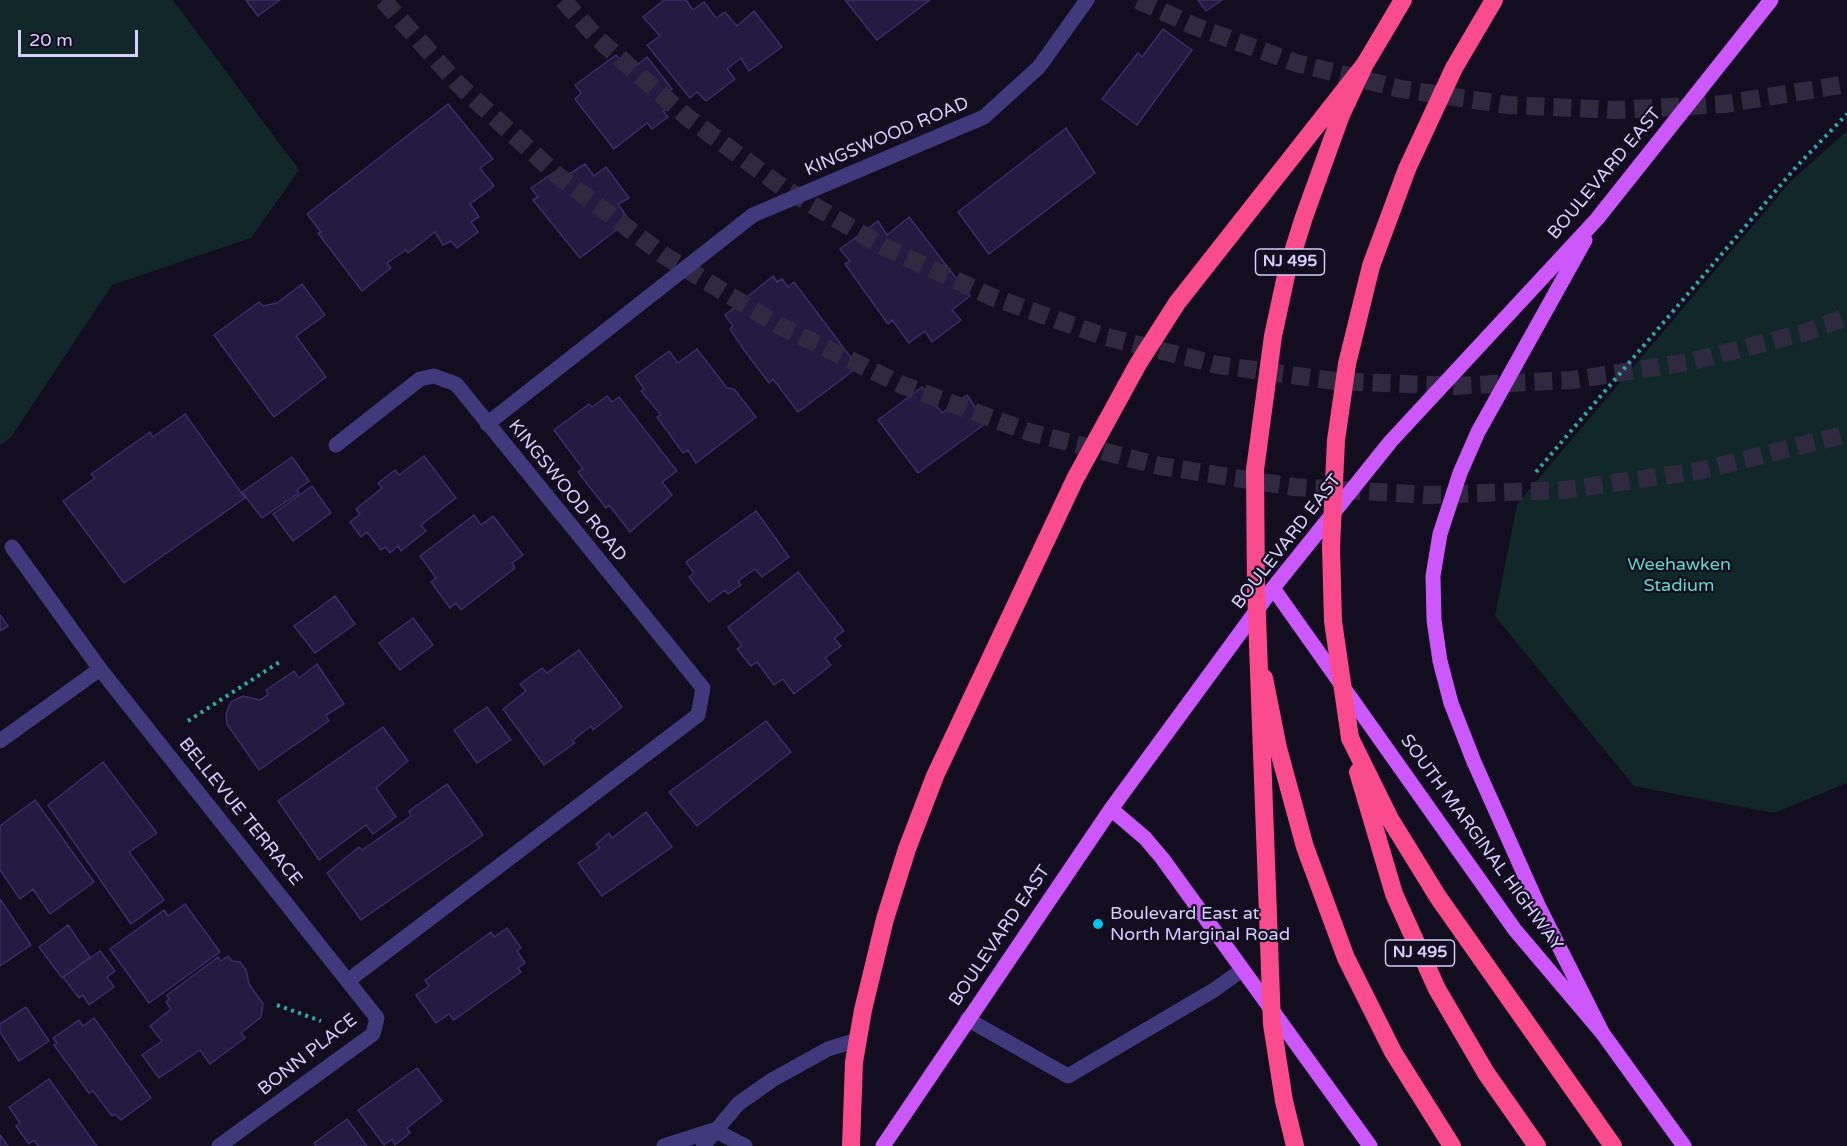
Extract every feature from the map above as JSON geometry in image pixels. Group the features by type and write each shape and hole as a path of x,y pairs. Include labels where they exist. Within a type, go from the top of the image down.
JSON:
{"highway":[{"name":"NJ 495","path":"1403,0 1365,64 1326,155 1287,272 1264,394 1255,470 1258,647 1278,748 1322,899 1346,958 1388,1044 1417,1094 1452,1146"},
{"name":"NJ 495","path":"1494,0 1454,68 1407,169 1371,266 1347,364 1336,440 1331,556 1334,630 1350,738 1364,798 1385,866 1417,946 1461,1031 1537,1146"},
{"path":"851,1146 857,1040 885,919 907,849 935,776 1104,422 1177,303 1365,64"},
{"path":"1258,647 1272,1024 1284,1101 1295,1146"},
{"path":"1350,738 1390,819 1432,888 1613,1146"}],"main road":[{"name":"BOULEVARD EAST","path":"883,1146 1111,809 1273,588 1391,441 1597,219 1771,0"},
{"path":"1597,219 1478,432 1447,507 1433,576 1434,620 1440,661 1451,703 1503,831 1603,1034"},
{"name":"SOUTH MARGINAL HIGHWAY","path":"1273,588 1515,930 1603,1034 1684,1146"},
{"path":"1111,809 1145,838 1162,858 1370,1146"}],"street":[{"name":"KINGSWOOD ROAD","path":"349,981 698,715 703,688 488,424 753,215 984,117 1039,67 1087,0"},
{"path":"336,445 420,379 434,376 456,384 488,424"},
{"name":"BELLEVUE TERRACE","path":"12,547 100,669 349,981"},
{"path":"0,741 100,669"},
{"path":"967,1019 1068,1076 1214,990 1242,970"},
{"name":"BONN PLACE","path":"219,1146 373,1034 377,1018 349,981"},
{"path":"703,1146 738,1104 772,1080 828,1049 857,1040"},
{"path":"664,1146 714,1130 745,1146"}],"path":[{"path":"1536,472 1796,167 1847,114"},
{"path":"189,721 281,661"},
{"path":"277,1005 321,1021"}],"green space":[{"path":"0,0 173,0 299,170 251,238 112,285 11,437 0,445"},
{"name":"Weehawken Stadium","path":"1847,131 1847,783 1774,813 1634,786 1495,616 1517,504 1791,181"}],"building":[{"path":"246,0 280,0 258,16"},
{"path":"664,0 686,0 693,10 704,2 716,18 725,12 737,26 754,11 782,47 749,71 741,58 727,69 735,79 706,101 697,92 690,98 647,45 660,36 643,17"},
{"path":"845,0 930,0 877,40"},
{"path":"1198,0 1222,0 1206,11"},
{"path":"1163,29 1192,50 1137,125 1102,99 1138,53 1142,57"},
{"path":"616,55 622,62 626,59 633,68 647,57 672,89 658,98 667,109 663,111 668,117 652,129 647,123 614,149 575,99 581,93 575,85"},
{"path":"448,104 493,159 480,168 494,186 470,204 479,217 471,222 478,232 457,248 451,241 443,245 435,232 408,253 406,250 387,263 391,268 362,291 318,233 321,232 307,214"},
{"path":"1066,128 1095,173 989,254 958,212"},
{"path":"585,164 594,176 606,167 629,198 618,204 629,220 580,258 533,200 538,197 531,188 557,170 563,178"},
{"path":"909,217 970,296 952,310 961,320 932,342 925,331 909,343 892,320 888,324 845,264 850,261 840,249 878,221 887,235"},
{"path":"773,276 777,282 782,279 788,287 794,282 858,367 798,412 773,379 769,383 744,350 730,329 733,326 725,315"},
{"path":"302,284 325,315 296,336 326,377 274,417 214,335 259,302 263,306 277,303"},
{"path":"697,349 727,388 734,389 756,417 696,463 688,450 683,453 657,417 661,415 641,391 644,389 635,376 669,351 678,363"},
{"path":"922,387 942,413 967,395 986,423 918,473 878,420"},
{"path":"607,396 612,402 619,397 677,471 662,482 672,495 630,532 609,505 606,508 578,472 583,469 554,430 589,404 592,407"},
{"path":"185,414 245,498 124,583 63,501 95,478 91,474 150,432 153,437"},
{"path":"424,456 456,498 421,525 426,531 401,551 398,546 390,553 385,547 381,550 367,532 361,537 350,522 360,514 356,509 382,488 378,483 395,470 399,475"},
{"path":"292,457 309,481 297,490 299,493 262,518 242,492"},
{"path":"312,486 331,513 293,541 273,514"},
{"path":"756,511 789,557 762,577 755,569 738,581 741,585 728,594 725,590 709,602 689,577 694,573 686,562"},
{"path":"474,515 481,525 493,516 523,555 512,563 515,568 461,610 456,603 450,608 431,582 436,578 420,556"},
{"path":"798,572 844,631 834,638 841,646 825,658 831,665 794,694 783,679 774,685 757,662 751,666 737,649 742,646 728,627"},
{"path":"335,596 355,624 315,653 294,626"},
{"path":"0,615 8,626 0,631"},
{"path":"413,618 433,645 400,670 379,643"},
{"path":"579,650 622,707 593,730 591,726 572,741 575,743 544,765 503,709 526,691 520,684 542,668 547,673"},
{"path":"317,664 344,704 326,715 329,721 259,770 227,724 226,714 231,702 243,696 260,700 268,695 266,690 294,671 299,678"},
{"path":"487,707 511,740 477,763 454,730"},
{"path":"766,721 791,752 697,826 669,792"},
{"path":"383,727 408,761 376,788 396,817 373,834 366,825 319,860 278,801"},
{"path":"103,762 157,833 129,852 164,900 131,924 48,805"},
{"path":"447,784 483,835 361,920 327,873 359,847 362,850 411,816 409,811"},
{"path":"35,800 94,882 50,914 33,889 20,899 0,870 0,826"},
{"path":"646,812 672,847 602,896 578,863 600,848 596,844 609,833 612,838"},
{"path":"0,899 31,945 0,966"},
{"path":"185,904 220,952 149,1003 110,949 164,910 168,916"},
{"path":"68,925 90,957 62,978 39,947"},
{"path":"507,928 521,948 517,951 525,963 518,968 521,972 454,1020 449,1014 436,1023 416,995 429,986 425,980 491,932 494,937"},
{"path":"100,951 115,971 107,977 114,987 89,1005 83,995 79,998 63,977"},
{"path":"228,956 232,961 240,962 246,970 249,984 263,1004 261,1017 241,1033 245,1038 210,1064 200,1050 159,1078 142,1055 162,1041 150,1026 171,1009 166,1002 169,999 167,995 218,957 221,961"},
{"path":"26,1007 49,1041 19,1061 0,1032 0,1024"},
{"path":"94,1018 151,1098 121,1120 115,1114 112,1116 93,1091 89,1093 54,1045 57,1043 53,1038 79,1020 83,1026"},
{"path":"417,1068 442,1101 407,1128 410,1133 395,1145 392,1139 384,1145 358,1110"},
{"path":"49,1079 97,1146 38,1146 34,1140 29,1144 16,1126 20,1123 9,1107"},
{"path":"347,1119 367,1146 316,1146 314,1143"},
{"path":"0,1135 8,1146 0,1146"}],"tunnel":[{"path":"383,0 457,83 557,175 665,256 780,326 902,385 1029,432 1160,466 1294,487 1429,495 1564,490 1698,471 1847,434"},
{"path":"563,0 598,39 687,117 782,187 884,247 992,297 1103,336 1218,365 1335,381 1454,386 1572,380 1689,362 1803,333 1847,317"},
{"path":"1138,0 1194,26 1296,63 1401,89 1508,105 1616,110 1724,104 1847,84"}],"place":[{"name":"Boulevard East at North Marginal Road","path":"1098,924"}]}
